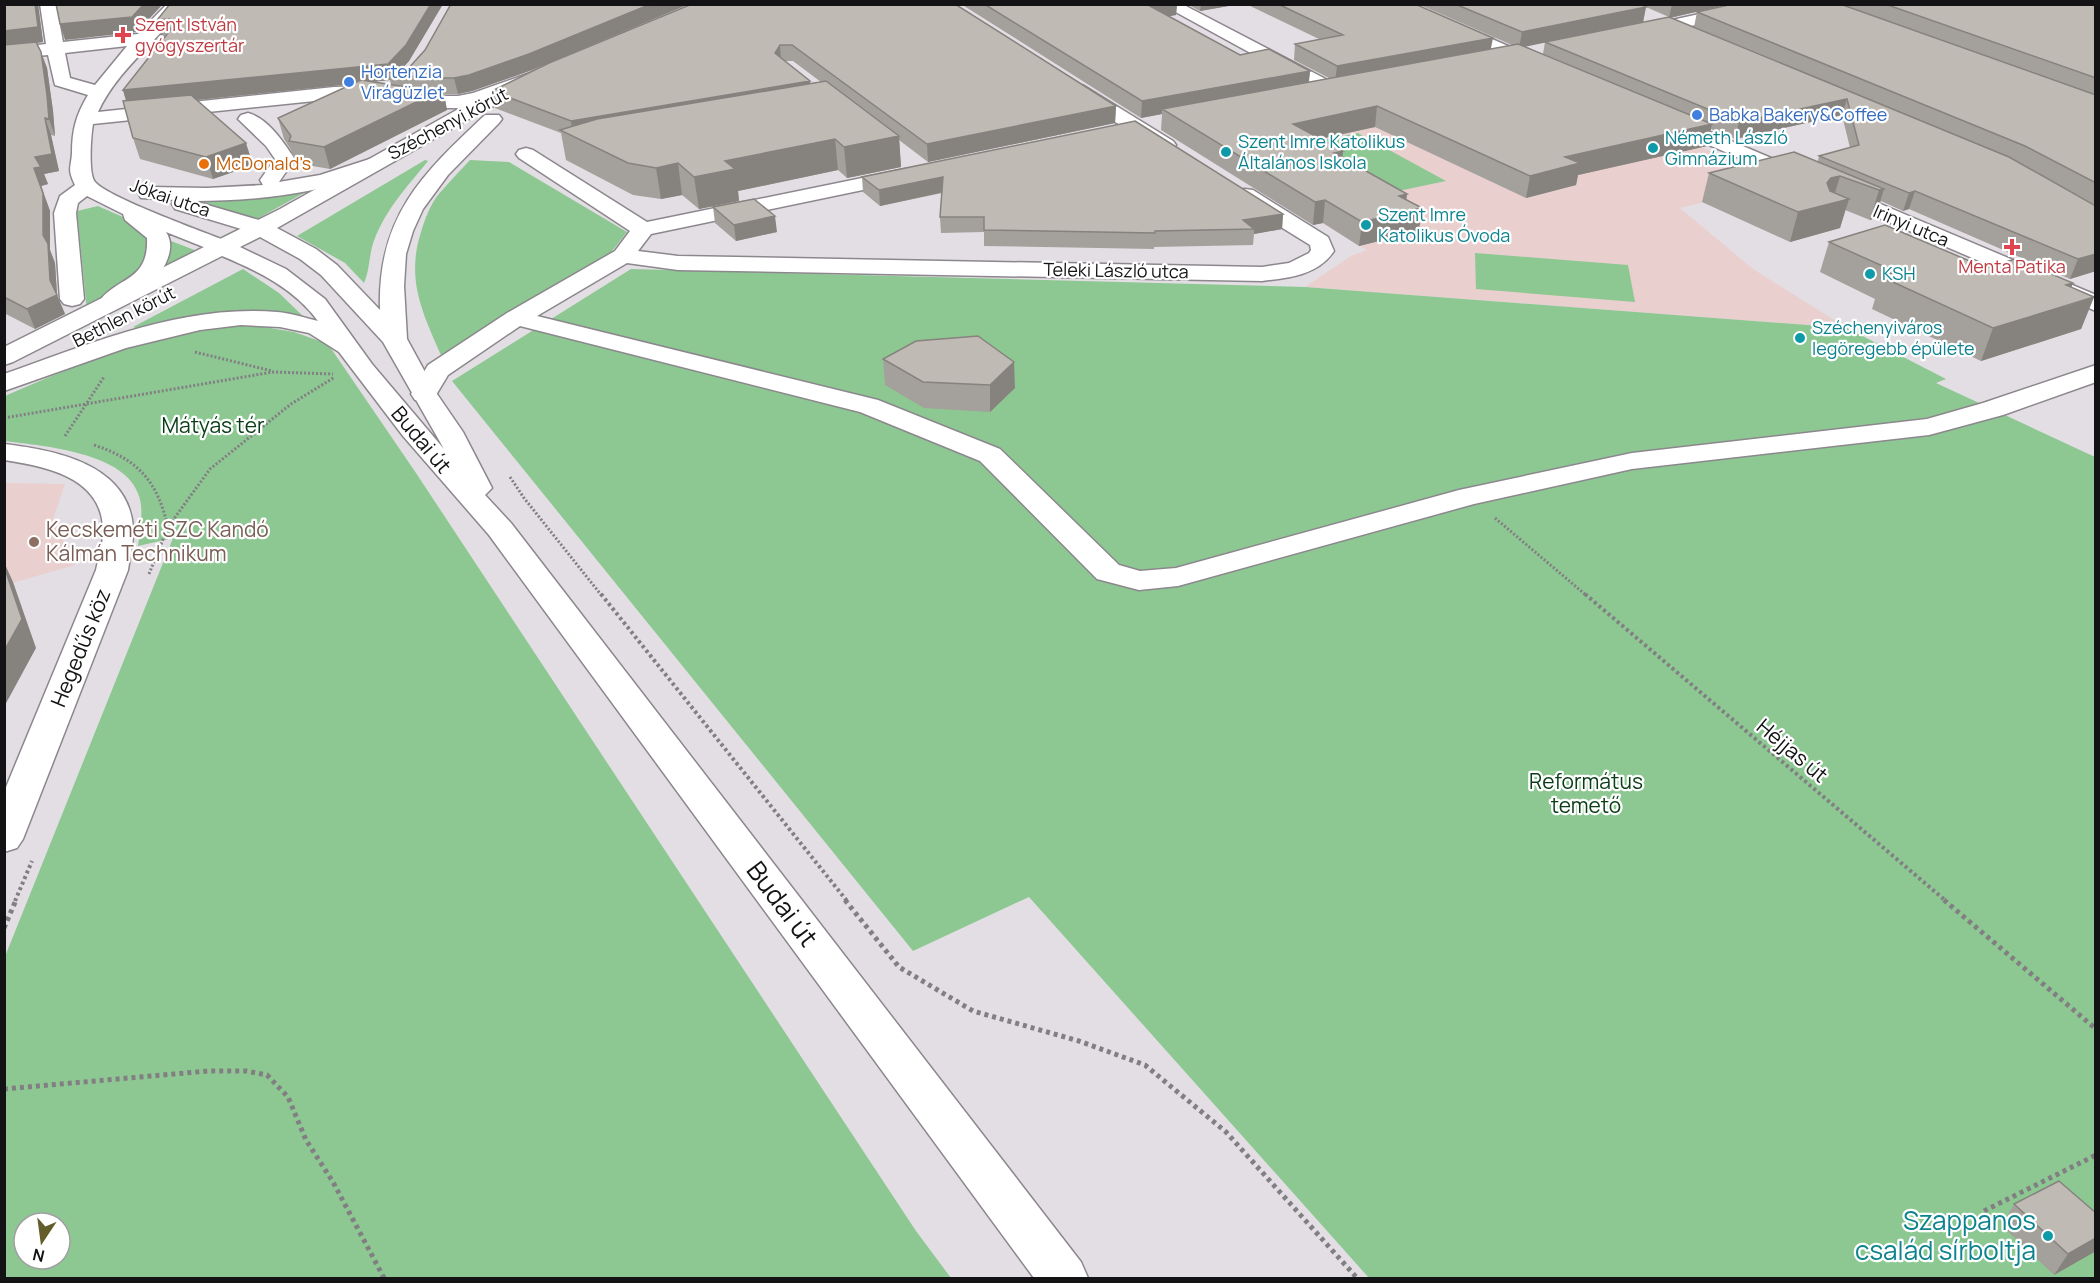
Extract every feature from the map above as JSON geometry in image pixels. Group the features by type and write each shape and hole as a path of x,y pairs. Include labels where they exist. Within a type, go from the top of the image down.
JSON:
{"street":[{"path":"48,4 62,47 61,81 99,92"},
{"path":"72,299 65,213 68,201 94,179 80,171 83,160 82,127 99,92 177,4"},
{"path":"1169,4 1334,91"},
{"path":"1396,4 1552,71"},
{"path":"1618,36 1770,4"},
{"path":"1640,13 1706,39"},
{"path":"4,54 144,39"},
{"path":"62,47 109,50 125,57 125,63"},
{"path":"1482,63 1552,49"},
{"path":"159,111 248,119 351,107 458,102 551,76"},
{"name":"Széchenyi körút","path":"271,233 492,119 551,76"},
{"name":"Széchenyi körút","path":"271,233 379,162 469,111 551,76"},
{"path":"1065,82 1181,155"},
{"path":"1300,97 1358,86"},
{"path":"85,119 297,96 365,92 424,102"},
{"path":"351,107 366,103 373,98 365,92"},
{"name":"Irinyi utca","path":"1647,111 1806,182 2096,304"},
{"path":"248,119 273,142 285,159 270,180"},
{"path":"394,339 392,278 399,233 427,186 492,119"},
{"path":"1113,132 1164,122"},
{"path":"550,150 526,154 644,229"},
{"path":"424,394 437,370 516,318 623,256 644,229 923,171 905,158"},
{"path":"134,195 216,195 269,190 342,176 379,162"},
{"name":"Jókai utca","path":"94,179 134,195 271,233 308,254 329,270 394,339"},
{"path":"1788,195 1778,190 1806,182"},
{"name":"Teleki László utca","path":"623,256 678,263 1262,274 1293,270 1315,261 1323,251 1320,242 1231,186"},
{"path":"96,312 143,279 159,258 158,236 134,195"},
{"name":"Jókai utca","path":"134,195 221,247 287,279 311,297 344,361"},
{"path":"1869,230 1900,221"},
{"name":"Bethlen körút","path":"4,357 221,247 271,233"},
{"name":"Bethlen körút","path":"4,377 244,257 271,233"},
{"path":"516,318 868,406 990,455 1108,572 1139,580 1178,577 1469,496 1632,461 1929,427 1993,409 2096,373"},
{"path":"4,383 135,337 220,320 273,319 319,329 344,361"},
{"name":"Budai út","path":"394,339 424,394 449,432 500,529"},
{"name":"Budai út","path":"344,361 500,529 1064,1278"},
{"name":"Hegedűs köz","path":"4,452 63,463 84,472 111,501 118,520 112,570 4,839"}],"path":[{"path":"193,352 273,372"},
{"path":"4,418 344,361"},
{"path":"93,444 112,449 143,469 163,501 168,527 210,469 344,361"},
{"path":"73,439 64,438 106,374"},
{"path":"504,468 539,516 898,967 973,1011 1078,1041 1145,1065 1226,1132 1357,1278"},
{"name":"Héjjas út","path":"1469,496 2096,1029"},
{"path":"4,1089 208,1071 246,1071 267,1075 288,1097 306,1140 333,1182 384,1278"},
{"path":"1984,1211 2096,1155"}],"shaded area":[{"path":"1326,104 1626,115 1755,170 1712,200 1680,208 1753,269 1847,328 1305,287 1351,256 1367,250 1180,137"},
{"name":"Kecskeméti SZC Kandó Kálmán Technikum","path":"5,483 65,484 53,519 75,565 5,585"}],"green space":[{"path":"1358,133 1446,181 1384,194 1298,145"},
{"path":"425,160 428,161 396,201 376,235 364,283 345,263 297,236"},
{"path":"470,160 509,162 627,232 609,255 441,355 418,295 415,265 417,249 424,222 433,203"},
{"path":"313,188 255,220 196,202 256,198"},
{"path":"98,206 132,222 145,234 148,247 145,259 136,272 87,311 77,211"},
{"path":"171,241 197,251 159,273"},
{"path":"1475,253 1628,265 1635,302 1476,289"},
{"path":"243,269 279,293 305,318 142,330 133,327"},
{"name":"Református temető","path":"631,269 1305,287 1847,328 1946,379 1936,383 2095,457 2095,1278 1369,1278 1029,897 913,951 452,381"},
{"name":"Mátyás tér","path":"232,326 258,326 294,332 328,344 416,473 916,1231 951,1278 5,1278 4,959 173,538 138,546 141,527 139,496 131,481 118,470 81,454 5,441 5,396 116,352 173,336"}],"building":[{"path":"4,4 35,4 38,27 4,31"},
{"path":"56,4 144,4 132,17 60,24"},
{"path":"170,4 431,4 406,45 388,64 123,90 172,28 161,28 169,19 157,20"},
{"path":"451,4 651,4 529,54 469,75 454,78 421,78 388,72 406,71 425,50"},
{"path":"692,4 955,4 1116,106 927,144 792,45 780,45 775,53 810,81 571,121 492,91 549,63"},
{"path":"984,4 1150,4 1148,5 1240,55 1269,49 1310,71 1142,101"},
{"path":"1278,4 1415,4 1493,38 1337,66 1295,44 1343,35"},
{"path":"1455,4 1640,4 1646,7 1522,32"},
{"path":"1733,4 1840,4 2096,95 2096,183 2025,146 1697,12"},
{"path":"1885,4 2096,4 2096,78"},
{"path":"1669,17 2009,157 2096,206 2096,254 2078,259 1915,191 1909,193 1819,156 1859,145 1847,99 1739,122 1545,42"},
{"path":"36,42 41,52 49,119 45,118 52,154 35,157 41,167 34,168 43,193 43,235 48,244 50,280 57,295 27,309 4,297 4,45"},
{"path":"1518,44 1712,124 1565,157 1580,163 1530,176 1377,106 1293,124 1343,151 1334,153 1407,194 1399,196 1422,208 1362,222 1325,200 1315,202 1162,109"},
{"path":"361,80 419,89 443,89 324,147 289,141 291,136 278,118"},
{"path":"826,81 899,136 844,147 835,139 725,161 735,169 694,177 678,163 656,168 628,163 560,130 597,119"},
{"path":"191,95 246,143 206,157 133,138 123,101"},
{"path":"1135,121 1283,214 1243,220 1254,229 1155,231 1155,233 984,230 984,217 940,217 943,177 879,190 862,177"},
{"path":"1794,152 1884,189 1879,190 1840,176 1831,178 1827,183 1830,191 1849,199 1798,212 1709,173"},
{"path":"754,199 775,216 734,225 713,207"},
{"path":"1885,225 1986,268 2015,259 2073,283 2066,285 2094,297 1993,328 1882,277 1896,272 1829,242"},
{"path":"978,336 1014,362 990,385 923,382 883,359 916,341"},
{"path":"4,566 22,619 4,651"},
{"path":"2059,1181 2096,1213 2096,1238 2068,1254 2014,1204"}],"place":[{"name":"Szent István gyógyszertár","path":"123,35"},
{"name":"Hortenzia Virágüzlet","path":"349,82"},
{"name":"Babka Bakery&Coffee","path":"1697,115"},
{"name":"Németh László Gimnázium","path":"1653,148"},
{"name":"Szent Imre Katolikus Általános Iskola","path":"1226,152"},
{"name":"McDonald's","path":"204,164"},
{"name":"Szent Imre Katolikus Óvoda","path":"1366,225"},
{"name":"Menta Patika","path":"2012,247"},
{"name":"KSH","path":"1870,274"},
{"name":"Széchenyiváros legöregebb épülete","path":"1800,338"},
{"name":"Kecskeméti SZC Kandó Kálmán Technikum","path":"34,542"},
{"name":"Szappanos család sírboltja","path":"2048,1236"}]}
